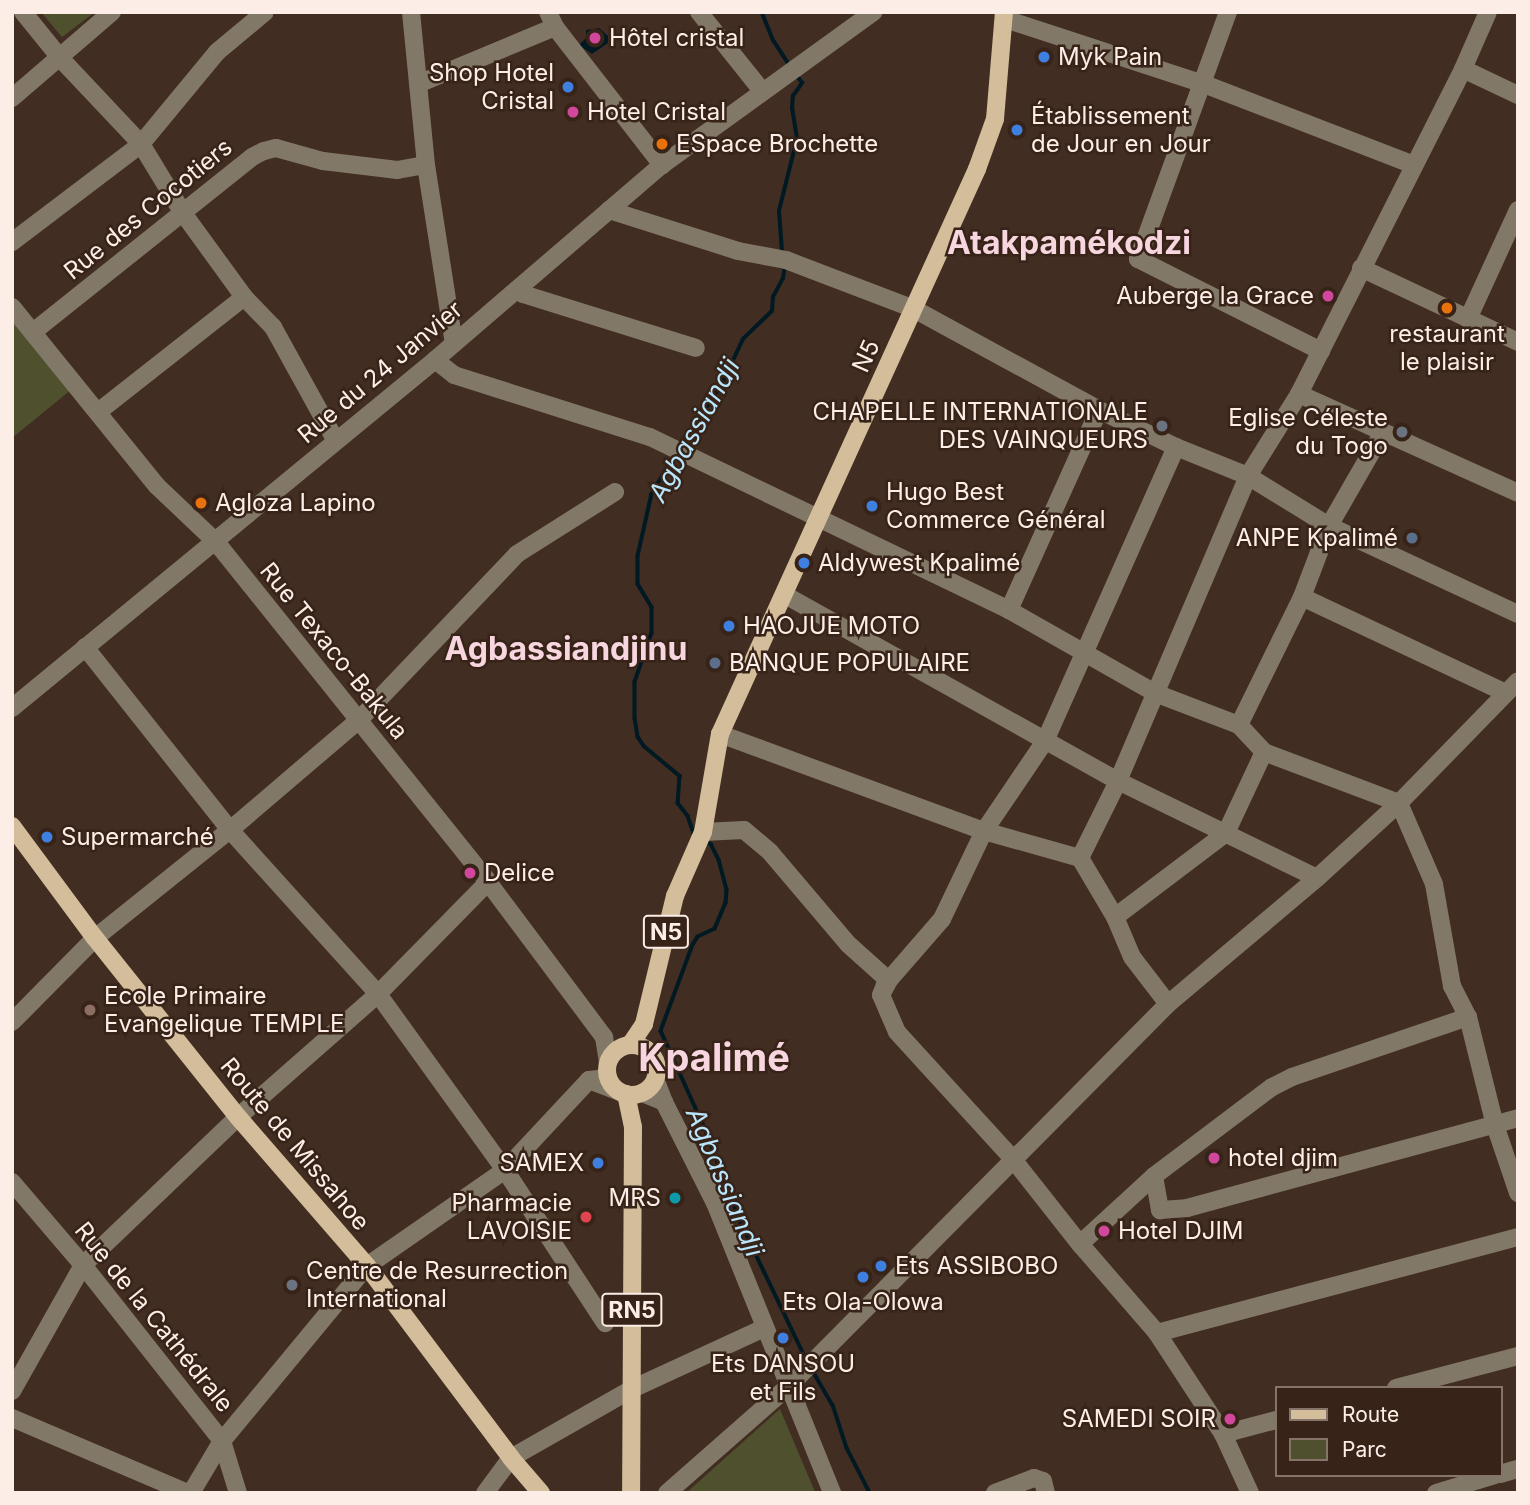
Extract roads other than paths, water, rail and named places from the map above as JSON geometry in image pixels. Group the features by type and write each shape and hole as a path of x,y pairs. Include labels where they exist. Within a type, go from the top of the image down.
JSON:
{"main road":[{"name":"N5","path":"630,1045 644,1024 675,896 700,837 720,734 977,169 995,119 1005,15"},
{"name":"Route de Missahoe","path":"12,826 95,938 238,1117 367,1266 511,1458 541,1493"},
{"name":"N5","path":"644,1024 650,1052"},
{"path":"634,1094 612,1086 608,1070 618,1049 630,1045 643,1047 650,1052 656,1064 655,1079"},
{"name":"RN5","path":"631,1493 634,1094 655,1079"}],"street":[{"path":"23,12 61,59 141,144 183,214 244,297 273,327 336,441"},
{"path":"12,98 61,59 112,12"},
{"path":"12,242 141,144 217,52 265,12"},
{"path":"411,12 426,165 454,343"},
{"path":"699,12 762,91"},
{"name":"Rue du 24 Janvier","path":"12,708 435,360 662,164 873,12"},
{"path":"1228,12 1138,259 1321,351"},
{"path":"1080,858 1118,781 1248,476 1299,394 1463,69 1488,12"},
{"path":"1005,15 1204,84 1414,164"},
{"path":"418,84 552,20 662,164"},
{"path":"1463,69 1518,95"},
{"name":"Rue des Cocotiers","path":"33,332 252,157 276,148 324,161 368,167 397,170 426,165"},
{"path":"609,210 737,251 786,260 914,309 1099,411 1176,447 1248,476 1329,526 1518,614"},
{"path":"1468,319 1518,210"},
{"path":"1361,268 1518,342"},
{"path":"518,289 523,294 696,348"},
{"path":"98,412 129,391 244,297"},
{"name":"Rue Texaco-Bakula","path":"12,307 157,486 216,542 488,882 604,1037 608,1070"},
{"path":"435,360 454,375 650,437 1009,610 1082,654 1155,693 1239,725 1264,752 1399,803 1434,884 1452,986 1468,1017 1495,1125 1518,1193"},
{"path":"1299,394 1518,493"},
{"path":"1009,610 1099,411"},
{"path":"1239,725 1301,597 1329,526 1383,432"},
{"path":"881,995 889,980 942,919 984,831 1045,741 1176,447"},
{"path":"12,1022 95,938 230,830 359,720 517,554 615,492"},
{"path":"785,595 1118,781 1317,878"},
{"path":"667,1493 789,1386 1012,1158 1168,1004 1317,878 1399,803 1512,687 1301,597"},
{"path":"85,647 230,830 378,994 505,1170 605,1323"},
{"path":"720,734 984,831 1080,858 1115,917 1132,957 1168,1004"},
{"path":"1115,917 1226,833 1264,752"},
{"path":"700,837 744,830 770,852 848,944 887,979 881,995 897,1032 1012,1158 1080,1244 1157,1333 1223,1434 1250,1493"},
{"path":"12,1391 83,1265 238,1117 378,994 488,882"},
{"path":"1080,1244 1154,1176 1272,1087 1292,1077 1468,1017"},
{"path":"604,1037 630,1045"},
{"path":"12,1419 189,1493 222,1441 367,1266 505,1170 589,1080 608,1070"},
{"path":"655,1079 715,1203 832,1493"},
{"path":"589,1080 664,1102"},
{"path":"1154,1176 1160,1210 1186,1208 1518,1118"},
{"name":"Rue de la Cathédrale","path":"12,1182 83,1265 222,1441 239,1493"},
{"path":"1157,1333 1518,1237"},
{"path":"485,1493 511,1458 632,1389 764,1328"},
{"path":"1404,1386 1518,1356"},
{"path":"1223,1434 1274,1421"},
{"path":"1436,1493 1491,1477"},
{"path":"995,1493 1034,1478 1043,1481 1046,1493"}],"water":[{"path":"599,28 608,36 608,43 592,54 579,45 586,38 586,30"}],"waterway":[{"name":"Agbassiandji","path":"762,12 774,41 790,66"},
{"name":"Agbassiandji","path":"782,252 779,211 797,139 792,109 793,96 802,83 796,75"},
{"name":"Agbassiandji","path":"682,445 721,386 743,339 772,311 773,297 783,278 785,265"},
{"name":"Agbassiandji","path":"676,454 652,494 638,556 638,584 652,607 652,633 635,682 635,718 638,737 644,746 680,776 678,803 688,816 695,836"},
{"name":"Agbassiandji","path":"705,841 711,844 719,860 727,890 726,903 715,929 698,937 693,945 661,1031 703,1124 741,1223 807,1361"},
{"name":"Agbassiandji","path":"813,1371 833,1405 847,1448 870,1493"}],"place":[{"name":"Hôtel cristal","path":"595,38"},
{"name":"Myk Pain","path":"1044,57"},
{"name":"Shop Hotel Cristal","path":"568,87"},
{"name":"Hotel Cristal","path":"573,112"},
{"name":"Établissement de Jour en Jour","path":"1017,130"},
{"name":"ESpace Brochette","path":"662,144"},
{"name":"Auberge la Grace","path":"1328,296"},
{"name":"restaurant le plaisir","path":"1447,308"},
{"name":"CHAPELLE INTERNATIONALE DES VAINQUEURS","path":"1162,426"},
{"name":"Eglise Céleste du Togo","path":"1402,432"},
{"name":"Agloza Lapino","path":"201,503"},
{"name":"Hugo Best Commerce Général","path":"872,506"},
{"name":"ANPE Kpalimé","path":"1412,538"},
{"name":"Aldywest Kpalimé","path":"804,563"},
{"name":"HAOJUE MOTO","path":"729,626"},
{"name":"BANQUE POPULAIRE","path":"715,663"},
{"name":"Supermarché","path":"47,837"},
{"name":"Delice","path":"470,873"},
{"name":"Ecole Primaire Evangelique TEMPLE","path":"90,1010"},
{"name":"hotel djim","path":"1214,1158"},
{"name":"SAMEX","path":"598,1163"},
{"name":"MRS","path":"675,1198"},
{"name":"Pharmacie LAVOISIE","path":"586,1217"},
{"name":"Hotel DJIM","path":"1104,1231"},
{"name":"Ets ASSIBOBO","path":"881,1266"},
{"name":"Ets Ola-Olowa","path":"863,1277"},
{"name":"Centre de Resurrection International","path":"292,1285"},
{"name":"Ets DANSOU et Fils","path":"783,1338"},
{"name":"SAMEDI SOIR","path":"1230,1419"}],"district":[{"name":"Atakpamékodzi","path":"1069,243"},
{"name":"Agbassiandjinu","path":"566,649"},
{"name":"Kpalimé","path":"714,1058"}]}
